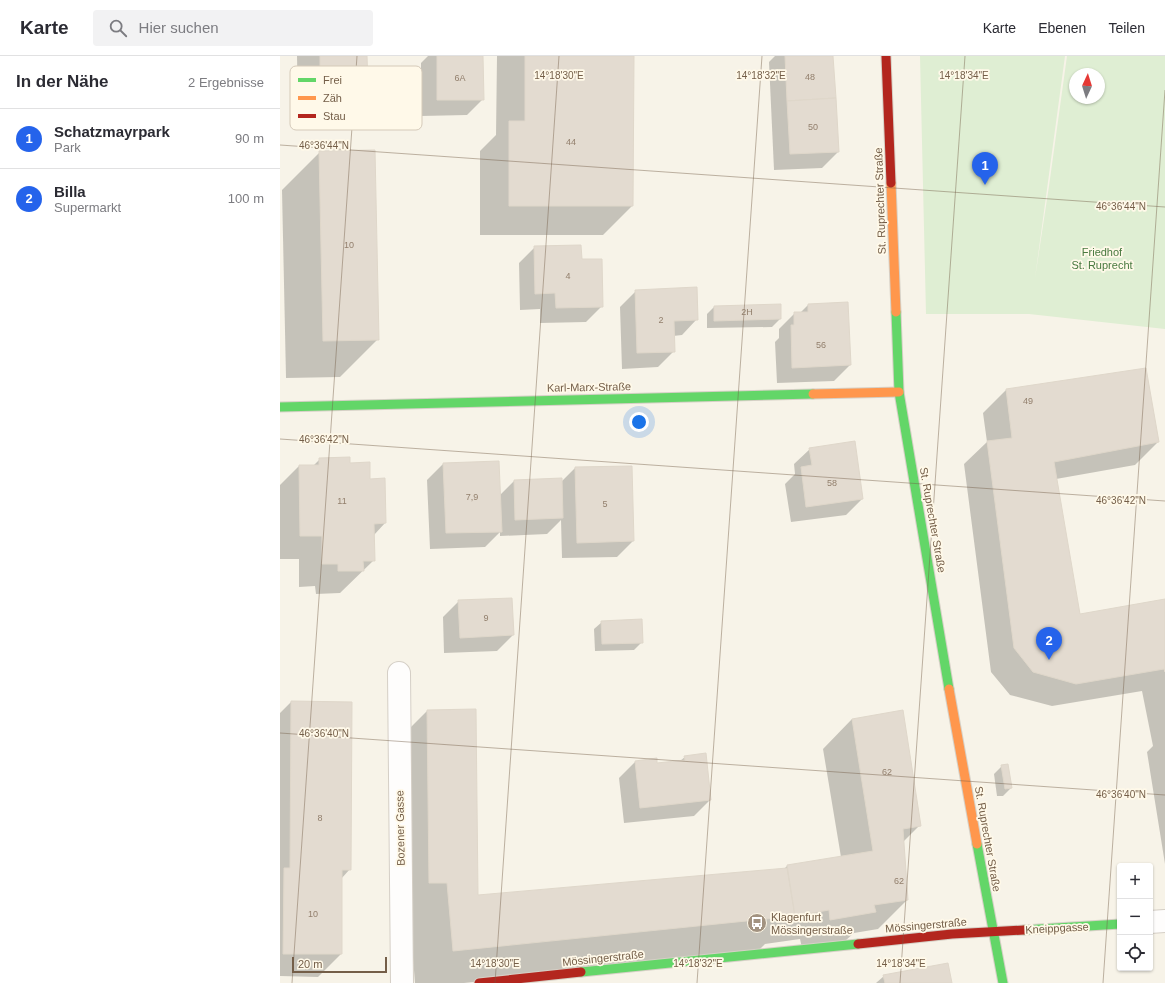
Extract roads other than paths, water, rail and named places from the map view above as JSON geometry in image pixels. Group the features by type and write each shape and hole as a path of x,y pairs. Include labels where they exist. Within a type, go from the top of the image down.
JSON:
{"street":[{"name":"St. Ruprechter Straße","path":"886,56 899,392 966,784 1003,983"},
{"name":"Karl-Marx-Straße","path":"280,407 899,392"},
{"name":"Bozener Gasse","path":"399,673 402,983"},
{"path":"1153,922 1165,921"},
{"name":"Kneippgasse","path":"993,932 1117,924"},
{"name":"Mössingerstraße","path":"479,983 952,934 993,932"}],"place":[{"name":"Schatzmayrpark","path":"985,185"},
{"name":"Billa","path":"1049,660"},
{"name":"Klagenfurt Mössingerstraße","path":"757,923"}],"park label":[{"name":"Friedhof St. Ruprecht","path":"1102,258"}]}
